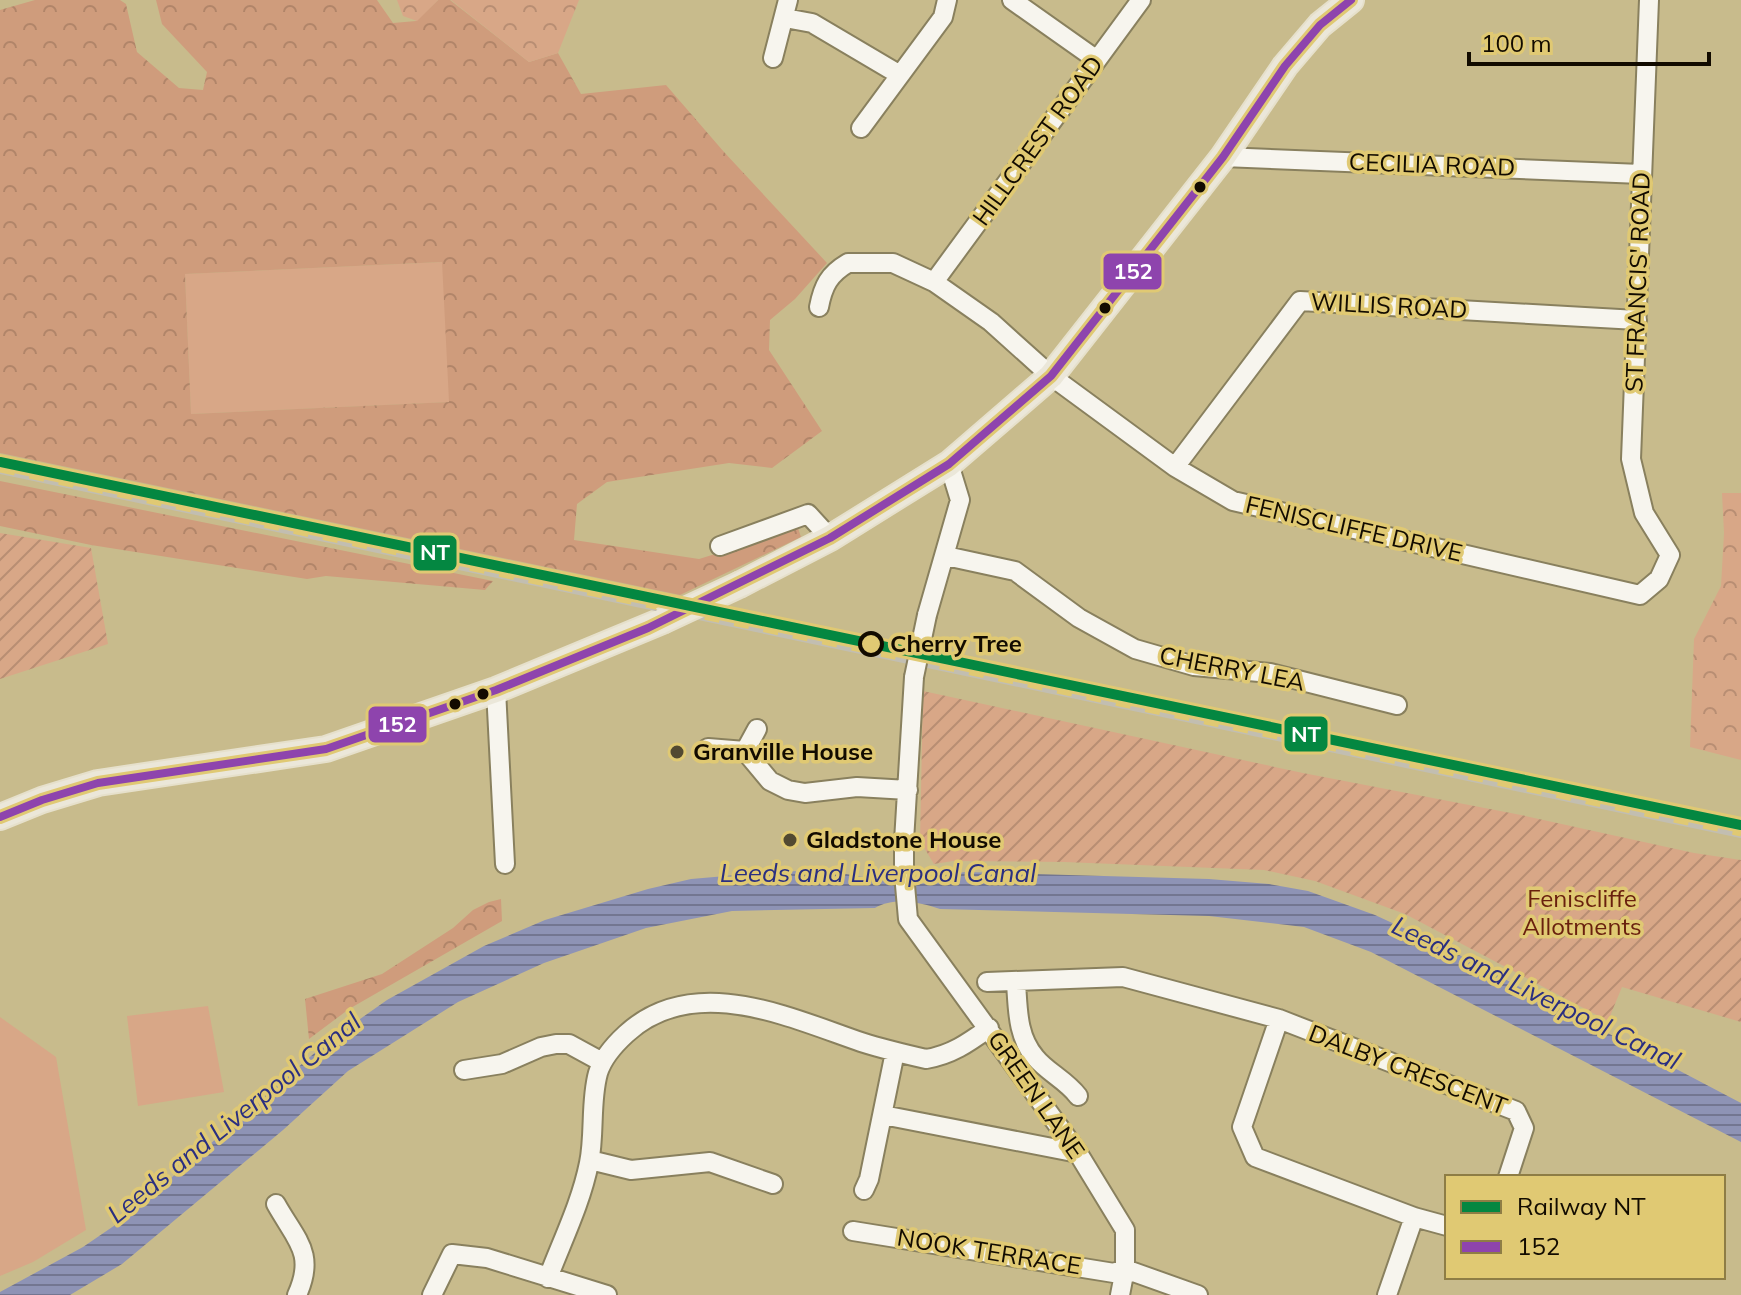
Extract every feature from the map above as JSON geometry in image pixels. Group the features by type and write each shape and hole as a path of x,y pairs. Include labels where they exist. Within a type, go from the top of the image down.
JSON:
{"main road":[{"path":"0,817 98,783 326,749 496,690 662,621 830,538 949,464 1051,376 1223,157 1285,66 1320,25 1351,0"}],"street":[{"path":"861,128 943,17 947,0"},
{"path":"1012,0 1097,60"},
{"name":"HILLCREST ROAD","path":"934,282 1141,0"},
{"name":"ST FRANCIS' ROAD","path":"1649,0 1631,459 1644,513 1670,555"},
{"path":"773,58 786,9 900,75"},
{"name":"CECILIA ROAD","path":"1223,157 1641,174"},
{"name":"FENISCLIFFE DRIVE","path":"819,307 823,287 833,272 848,263 893,263 934,282 991,322 1051,376 1175,467 1233,501 1640,595 1659,579 1670,555"},
{"name":"WILLIS ROAD","path":"1175,467 1300,301 1637,320"},
{"path":"708,748 745,751 770,781 788,790 805,793 857,787 908,790 914,677 927,615 960,500 949,464"},
{"path":"720,546 808,514 830,538"},
{"name":"CHERRY LEA","path":"946,556 1015,571 1079,618 1135,649 1194,666 1270,673 1397,705"},
{"path":"496,690 505,864"},
{"path":"745,751 757,729"},
{"name":"GREEN LANE","path":"908,790 904,852 908,919 1078,1153 1125,1230 1125,1269 1120,1295"},
{"name":"DALBY CRESCENT","path":"987,982 1123,977 1279,1019 1516,1111 1524,1128 1509,1175"},
{"path":"1016,983 1020,1031 1035,1057 1068,1083 1078,1096"},
{"path":"548,1278 590,1160 591,1121 597,1075 602,1062 614,1045 656,1013 681,1005 712,1002 736,1004 926,1059 962,1048 989,1028"},
{"name":"DALBY CRESCENT","path":"1279,1019 1242,1127 1255,1157 1414,1217 1445,1225"},
{"path":"464,1070 502,1064 556,1044 569,1044 602,1062"},
{"path":"864,1190 869,1179 895,1052"},
{"path":"883,1115 1078,1153"},
{"path":"590,1160 631,1170 710,1162 773,1184"},
{"path":"276,1204 306,1258 306,1275 297,1295"},
{"path":"1387,1295 1414,1217"},
{"name":"NOOK TERRACE","path":"853,1231 1114,1273 1125,1269 1198,1295"},
{"path":"432,1295 452,1254 487,1258 607,1295"}],"green space":[{"path":"35,0 120,0 126,4 137,52 179,88 203,90 207,72 162,24 156,0 377,0 393,23 416,21 438,0 450,0 529,62 558,53 581,94 666,85 827,263 795,299 770,320 769,350 822,431 772,468 729,463 607,482 577,504 574,540 699,559 798,528 801,537 680,595 0,453 0,10","holes":["442,262 449,402 191,414 185,274"]},
{"path":"397,0 438,0 417,21 403,16"},
{"path":"451,0 579,0 558,53 529,62"},
{"path":"443,262 450,402 191,414 185,274"},
{"path":"0,481 493,581 485,590 326,576 307,579 91,545 0,526"},
{"path":"1722,493 1741,493 1741,760 1690,747 1694,639 1721,586 1724,533"},
{"path":"0,533 91,548 108,644 0,679"},
{"name":"Feniscliffe Allotments","path":"923,691 1303,773 1741,860 1741,1022 1622,987 1608,1021 1405,914 1315,881 1264,870 1064,862 953,861 934,864 920,841"},
{"path":"501,899 502,921 349,1009 309,1039 305,999 382,974 453,928 473,910"},
{"path":"208,1006 224,1092 138,1106 127,1016"},
{"path":"0,1017 56,1057 86,1230 33,1262 0,1276"}],"water":[{"path":"784,871 834,872 912,885 965,872 1209,879 1308,891 1375,915 1440,945 1741,1103 1741,1142 1371,952 1304,927 1209,916 940,909 907,902 875,908 732,911 646,928 544,963 458,1002 348,1071 283,1130 122,1264 70,1295 0,1295 0,1292 83,1247 124,1219 326,1043 387,1000 484,946 545,920 648,889 691,879"}],"railway":[{"path":"0,470 1741,834"}],"rail line":[{"name":"NT","path":"0,462 1741,825"}],"transit line":[{"name":"152","path":"0,817 98,783 326,749 496,690 648,628 830,538 949,464 1051,376 1223,157 1285,66 1320,25 1351,0"}],"place":[{"name":"Cherry Tree","path":"871,644"},
{"name":"Granville House","path":"677,752"},
{"name":"Gladstone House","path":"790,840"}],"water label":[{"name":"Leeds and Liverpool Canal","path":"878,873"},
{"name":"Leeds and Liverpool Canal","path":"1536,993"},
{"name":"Leeds and Liverpool Canal","path":"234,1118"}]}
